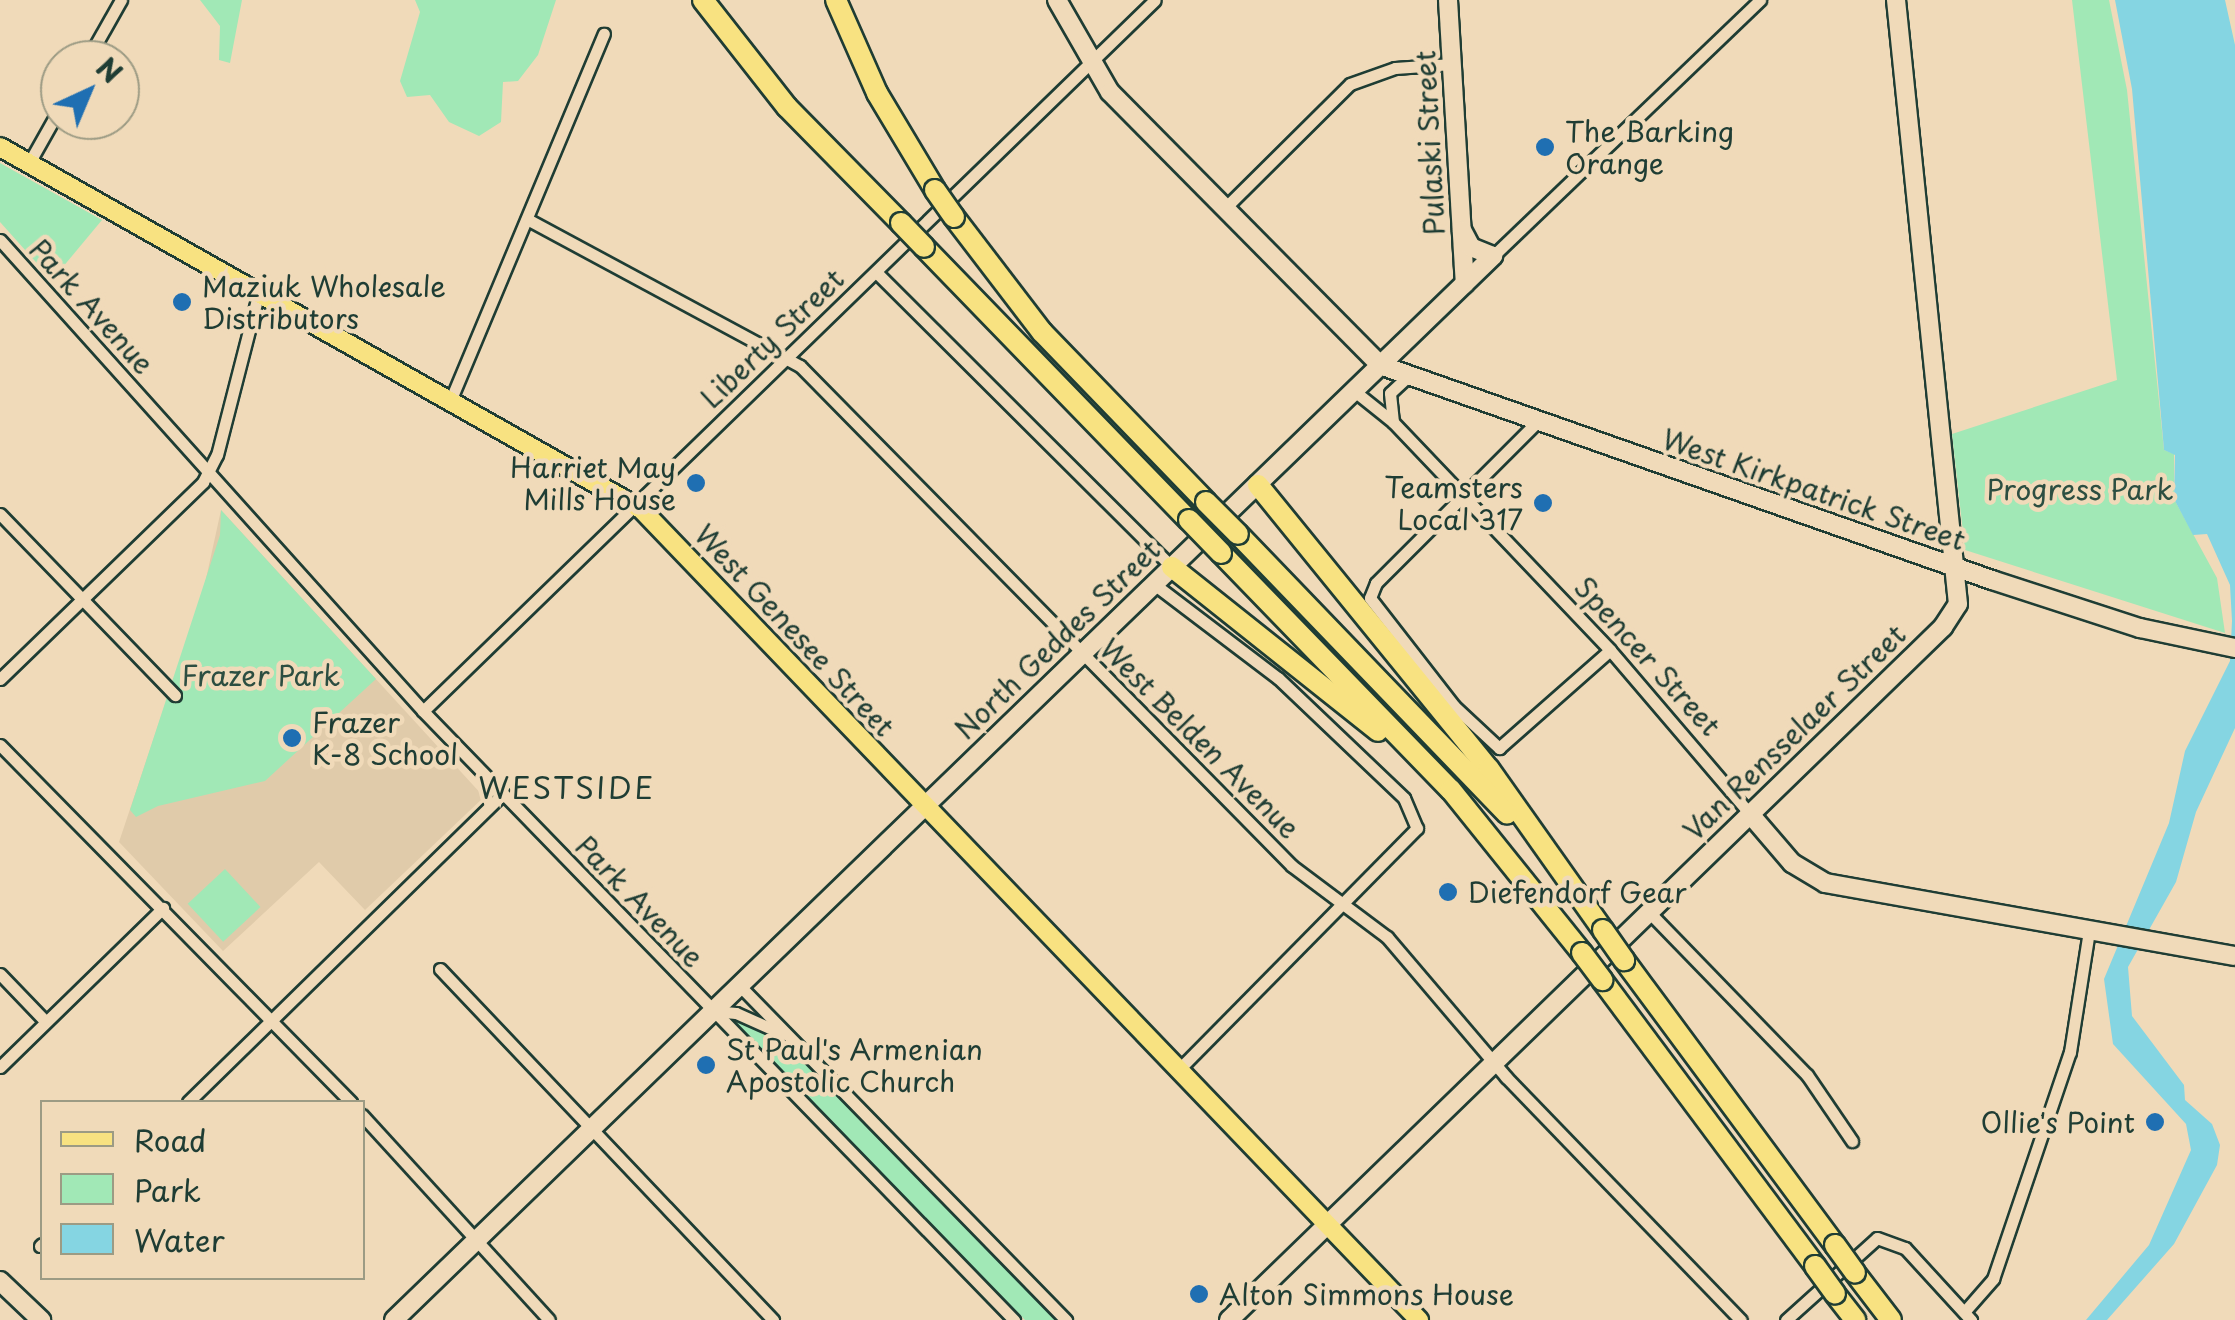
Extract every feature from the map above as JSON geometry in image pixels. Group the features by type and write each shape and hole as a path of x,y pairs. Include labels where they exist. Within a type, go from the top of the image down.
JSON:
{"highway":[{"path":"703,0 787,106 1476,820 1582,952 1854,1320"},
{"path":"836,0 877,93 935,190 1042,332 1558,872"},
{"path":"1258,485 1488,769 1558,872 1890,1320"},
{"path":"1172,567 1363,718 1476,820"}],"main road":[{"name":"West Genesee Street","path":"0,147 636,506 1419,1320"}],"street":[{"path":"98,40 120,0"},
{"path":"1057,0 1088,64 1224,209 1380,365"},
{"name":"Liberty Street","path":"423,711 1155,0"},
{"name":"Pulaski Street","path":"1448,0 1464,283"},
{"name":"North Geddes Street","path":"394,1320 1760,0"},
{"name":"Van Rensselaer Street","path":"1229,1320 1943,627 1960,597 1896,0"},
{"path":"450,398 604,34"},
{"path":"1224,209 1350,84 1395,68 1452,64"},
{"path":"29,163 42,140"},
{"name":"West Belden Avenue","path":"527,218 788,359 1292,866 1348,902 1388,937 1496,1061 1741,1320"},
{"path":"1462,230 1472,247 1493,256"},
{"name":"Park Avenue","path":"0,240 423,711 1014,1320"},
{"path":"876,272 1172,567"},
{"path":"0,679 209,472 259,291"},
{"name":"West Kirkpatrick Street","path":"1380,365 1954,567 2140,628 2230,647"},
{"path":"1392,422 1390,393 1408,376"},
{"name":"Spencer Street","path":"1353,390 1392,422 1610,650 1792,863 1825,883 2235,956"},
{"path":"1538,422 1376,583 1370,598 1454,706 1492,745 1507,744 1610,650"},
{"path":"0,514 175,695"},
{"path":"1154,584 1278,678 1415,813 1414,838 1176,1071"},
{"path":"0,745 348,1100"},
{"path":"190,1100 502,794"},
{"path":"0,1067 163,908"},
{"path":"1649,912 1799,1066 1852,1141"},
{"path":"1786,1320 1879,1238 1905,1248 1968,1315 1993,1279 2070,1052 2097,933"},
{"path":"440,969 772,1320"},
{"path":"0,974 46,1022"},
{"path":"738,984 1066,1320"},
{"path":"712,1011 736,1012 792,1038"},
{"path":"365,1118 549,1320"},
{"path":"0,1281 41,1320"}],"shaded area":[{"name":"Frazer K-8 School","path":"221,510 484,797 365,910 319,862 223,951 119,842 204,588"}],"green space":[{"path":"200,0 242,0 230,63 219,60 220,26"},
{"path":"415,0 556,0 538,55 518,81 503,82 501,122 479,136 449,122 430,95 407,97 400,81 420,12"},
{"name":"Progress Park","path":"2072,0 2109,0 2127,90 2164,450 2174,454 2174,499 2217,578 2225,633 1965,550 1952,434 2117,380"},
{"path":"0,163 102,220 52,280 0,222"},
{"name":"Frazer Park","path":"221,510 376,679 265,781 158,806 136,817 130,810 220,535"},
{"path":"225,869 260,907 223,942 188,904"},
{"path":"730,1017 790,1046 1058,1320 1025,1320"}],"water":[{"path":"2115,0 2225,0 2235,45 2235,728 2196,812 2176,882 2128,967 2132,1016 2184,1085 2185,1100 2212,1124 2220,1145 2217,1165 2174,1244 2107,1320 2086,1320 2149,1245 2191,1150 2186,1124 2113,1044 2104,979 2169,823 2185,751 2230,661 2232,621 2230,585 2207,534 2193,535 2174,499 2175,455 2164,450 2132,89"}],"place":[{"name":"The Barking Orange","path":"1545,147"},
{"name":"Maziuk Wholesale Distributors","path":"182,302"},
{"name":"Harriet May Mills House","path":"696,483"},
{"name":"Teamsters Local 317","path":"1543,503"},
{"name":"Frazer K-8 School","path":"292,738"},
{"name":"Diefendorf Gear","path":"1448,892"},
{"name":"St Paul's Armenian Apostolic Church","path":"706,1065"},
{"name":"Ollie's Point","path":"2155,1122"},
{"name":"Alton Simmons House","path":"1199,1294"}],"district":[{"name":"WESTSIDE","path":"567,787"}]}
